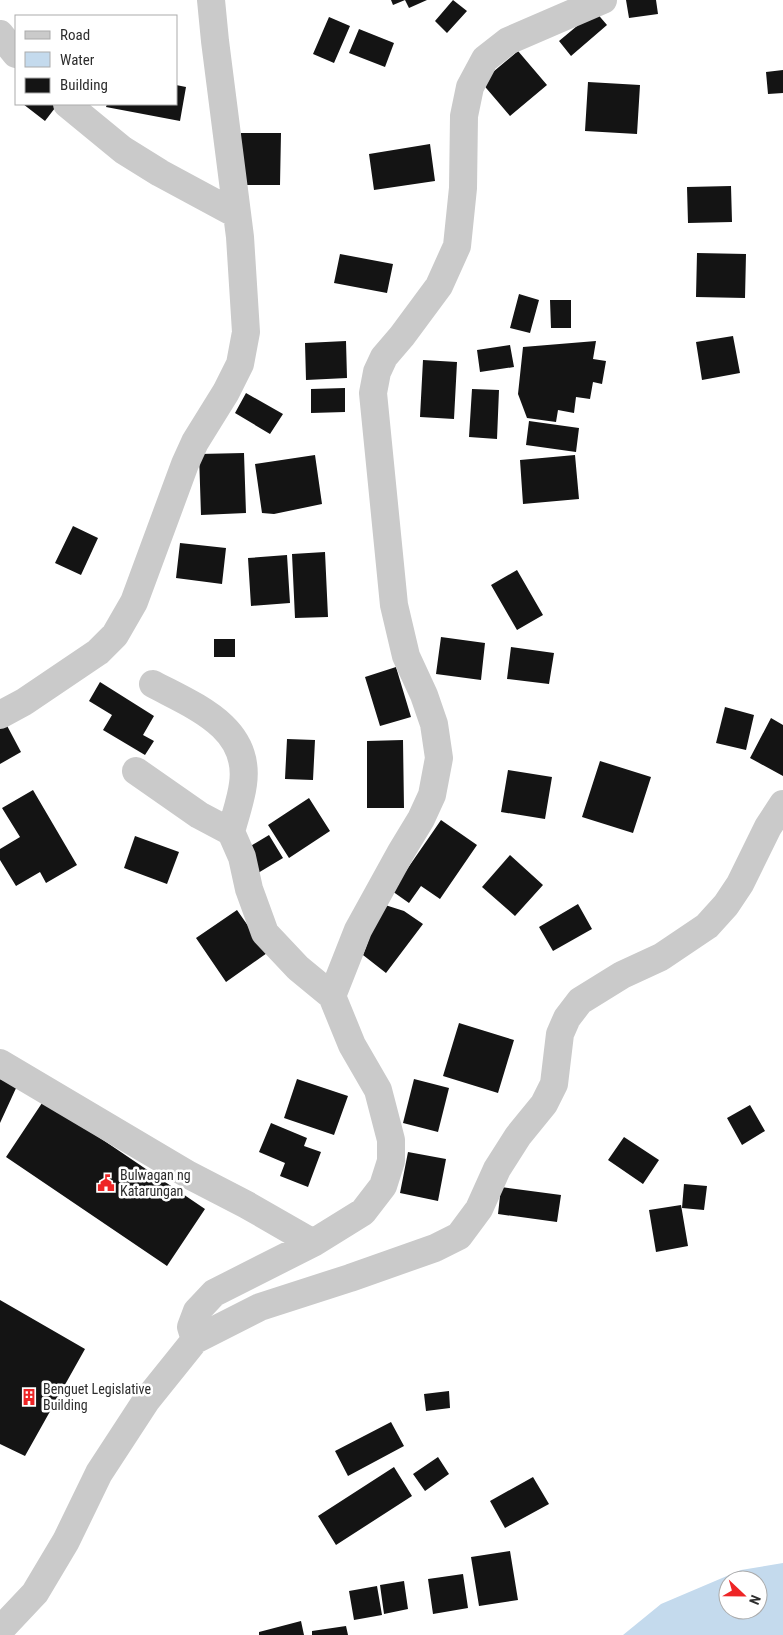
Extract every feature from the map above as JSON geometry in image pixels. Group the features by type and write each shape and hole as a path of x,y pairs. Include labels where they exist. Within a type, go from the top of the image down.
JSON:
{"street":[{"path":"0,715 24,702 98,652 115,635 134,602 185,464 195,442 226,392 240,364 246,332 240,237 214,41 211,0"},
{"path":"332,996 358,930 432,795 438,758 434,724 424,695 406,656 394,605 373,393 377,372 384,357 439,286 457,246 463,188 464,116 470,87 485,59 508,41 603,0"},
{"path":"0,34 15,53"},
{"path":"68,105 123,150 160,173 236,214"},
{"path":"153,684 215,718 233,737 243,759 243,783 231,832 242,857 249,889 265,933 298,968 332,996 352,1045 378,1090 391,1140 391,1161 384,1186 363,1212 313,1243 214,1293 197,1311 191,1327 195,1340"},
{"path":"136,771 199,815 231,832"},
{"path":"0,1630 35,1593 66,1542 104,1465 146,1400 195,1340 260,1307 435,1248 459,1236 479,1210 497,1169 518,1136 544,1104 554,1084 560,1034 567,1018 580,1001 622,975 662,957 707,926 726,905 740,884 768,827 783,804"},
{"path":"0,1063 189,1175 247,1205 313,1243"}],"water":[{"path":"783,1563 783,1635 623,1635 661,1604 718,1580 718,1620 768,1620 768,1570 741,1570"}],"building":[{"path":"391,0 405,0 393,5"},
{"path":"405,0 427,0 409,8"},
{"path":"453,0 467,11 447,33 435,21"},
{"path":"626,0 656,0 658,14 629,18"},
{"path":"595,11 607,25 571,56 559,41"},
{"path":"329,17 350,26 334,63 313,54"},
{"path":"359,29 394,43 385,67 349,53"},
{"path":"518,51 547,85 510,116 481,82"},
{"path":"783,70 783,93 768,94 766,72"},
{"path":"588,82 640,85 637,134 585,131"},
{"path":"178,85 186,87 180,121 106,107 107,105 178,105"},
{"path":"24,105 57,105 45,121"},
{"path":"241,133 281,133 280,185 240,185"},
{"path":"430,144 435,181 374,190 369,154"},
{"path":"731,186 732,222 688,223 687,187"},
{"path":"697,253 746,254 745,298 696,297"},
{"path":"340,254 393,264 387,293 334,283"},
{"path":"519,294 539,300 530,333 510,328"},
{"path":"550,300 571,300 571,328 551,328"},
{"path":"733,336 740,373 702,380 696,342"},
{"path":"346,341 347,378 306,380 305,343"},
{"path":"596,341 593,359 606,361 602,384 593,382 590,399 576,397 574,413 558,410 556,422 527,418 518,394 523,347"},
{"path":"510,345 514,367 480,372 477,350"},
{"path":"423,360 457,362 454,419 420,417"},
{"path":"345,388 345,412 311,413 311,389"},
{"path":"472,389 499,390 497,439 469,437"},
{"path":"246,393 283,414 270,434 235,413"},
{"path":"529,421 579,428 576,452 526,445"},
{"path":"244,453 246,513 201,515 199,454"},
{"path":"315,455 322,504 274,514 262,513 255,464"},
{"path":"575,455 579,499 523,504 520,460"},
{"path":"73,526 98,538 81,575 55,563"},
{"path":"180,543 226,548 222,584 176,578"},
{"path":"325,552 328,617 295,618 292,554"},
{"path":"287,555 290,603 251,606 248,558"},
{"path":"517,570 543,615 517,630 491,585"},
{"path":"441,637 485,643 481,680 436,674"},
{"path":"214,639 235,639 235,657 214,657"},
{"path":"511,647 554,653 549,684 507,679"},
{"path":"396,667 411,717 380,726 365,677"},
{"path":"100,682 154,716 143,735 154,741 145,755 103,730 112,715 89,701"},
{"path":"725,707 754,715 746,750 716,743"},
{"path":"771,718 783,725 783,776 750,758"},
{"path":"4,720 21,752 0,764 0,722"},
{"path":"287,739 315,740 313,780 285,779"},
{"path":"403,740 404,808 367,808 367,741"},
{"path":"600,761 651,777 633,833 582,817"},
{"path":"508,770 552,777 545,819 501,812"},
{"path":"33,790 77,865 46,883 40,872 16,886 0,860 0,849 20,837 2,808"},
{"path":"309,798 330,831 289,858 268,825"},
{"path":"441,820 477,845 440,899 421,886 409,903 392,891"},
{"path":"269,835 283,858 258,873 244,850"},
{"path":"135,836 179,852 167,884 124,868"},
{"path":"510,855 543,885 515,916 482,887"},
{"path":"382,904 404,911 423,924 386,973 363,955"},
{"path":"578,904 592,929 553,951 539,927"},
{"path":"237,910 267,953 226,982 196,938"},
{"path":"459,1023 514,1040 498,1093 443,1076"},
{"path":"0,1079 17,1086 0,1123"},
{"path":"297,1079 348,1096 334,1135 284,1118"},
{"path":"414,1079 449,1088 438,1132 403,1123"},
{"name":"Bulwagan ng Katarungan","path":"44,1100 205,1209 167,1266 6,1157"},
{"path":"750,1105 765,1131 742,1145 727,1118"},
{"path":"271,1123 307,1138 304,1146 321,1152 308,1187 280,1176 285,1163 259,1152"},
{"path":"624,1137 659,1160 643,1184 608,1160"},
{"path":"408,1152 446,1159 438,1201 400,1193"},
{"path":"684,1184 707,1186 704,1210 682,1208"},
{"path":"501,1187 561,1195 557,1222 498,1214"},
{"path":"681,1205 688,1246 656,1252 649,1210"},
{"name":"Benguet Legislative Building","path":"0,1300 85,1349 25,1456 0,1444"},
{"path":"449,1391 450,1408 426,1411 424,1394"},
{"path":"391,1422 404,1446 348,1476 335,1451"},
{"path":"438,1457 449,1474 425,1491 413,1474"},
{"path":"394,1467 412,1496 336,1545 318,1516"},
{"path":"533,1477 549,1504 505,1528 490,1501"},
{"path":"510,1551 518,1600 479,1606 471,1557"},
{"path":"463,1574 468,1608 433,1614 428,1579"},
{"path":"404,1581 408,1609 384,1614 380,1585"},
{"path":"377,1586 382,1615 354,1620 349,1591"},
{"path":"301,1621 304,1635 259,1635 259,1632"},
{"path":"346,1626 348,1635 312,1635 312,1631"}],"place":[{"name":"Bulwagan ng Katarungan","path":"106,1183"},
{"name":"Benguet Legislative Building","path":"29,1397"}]}
